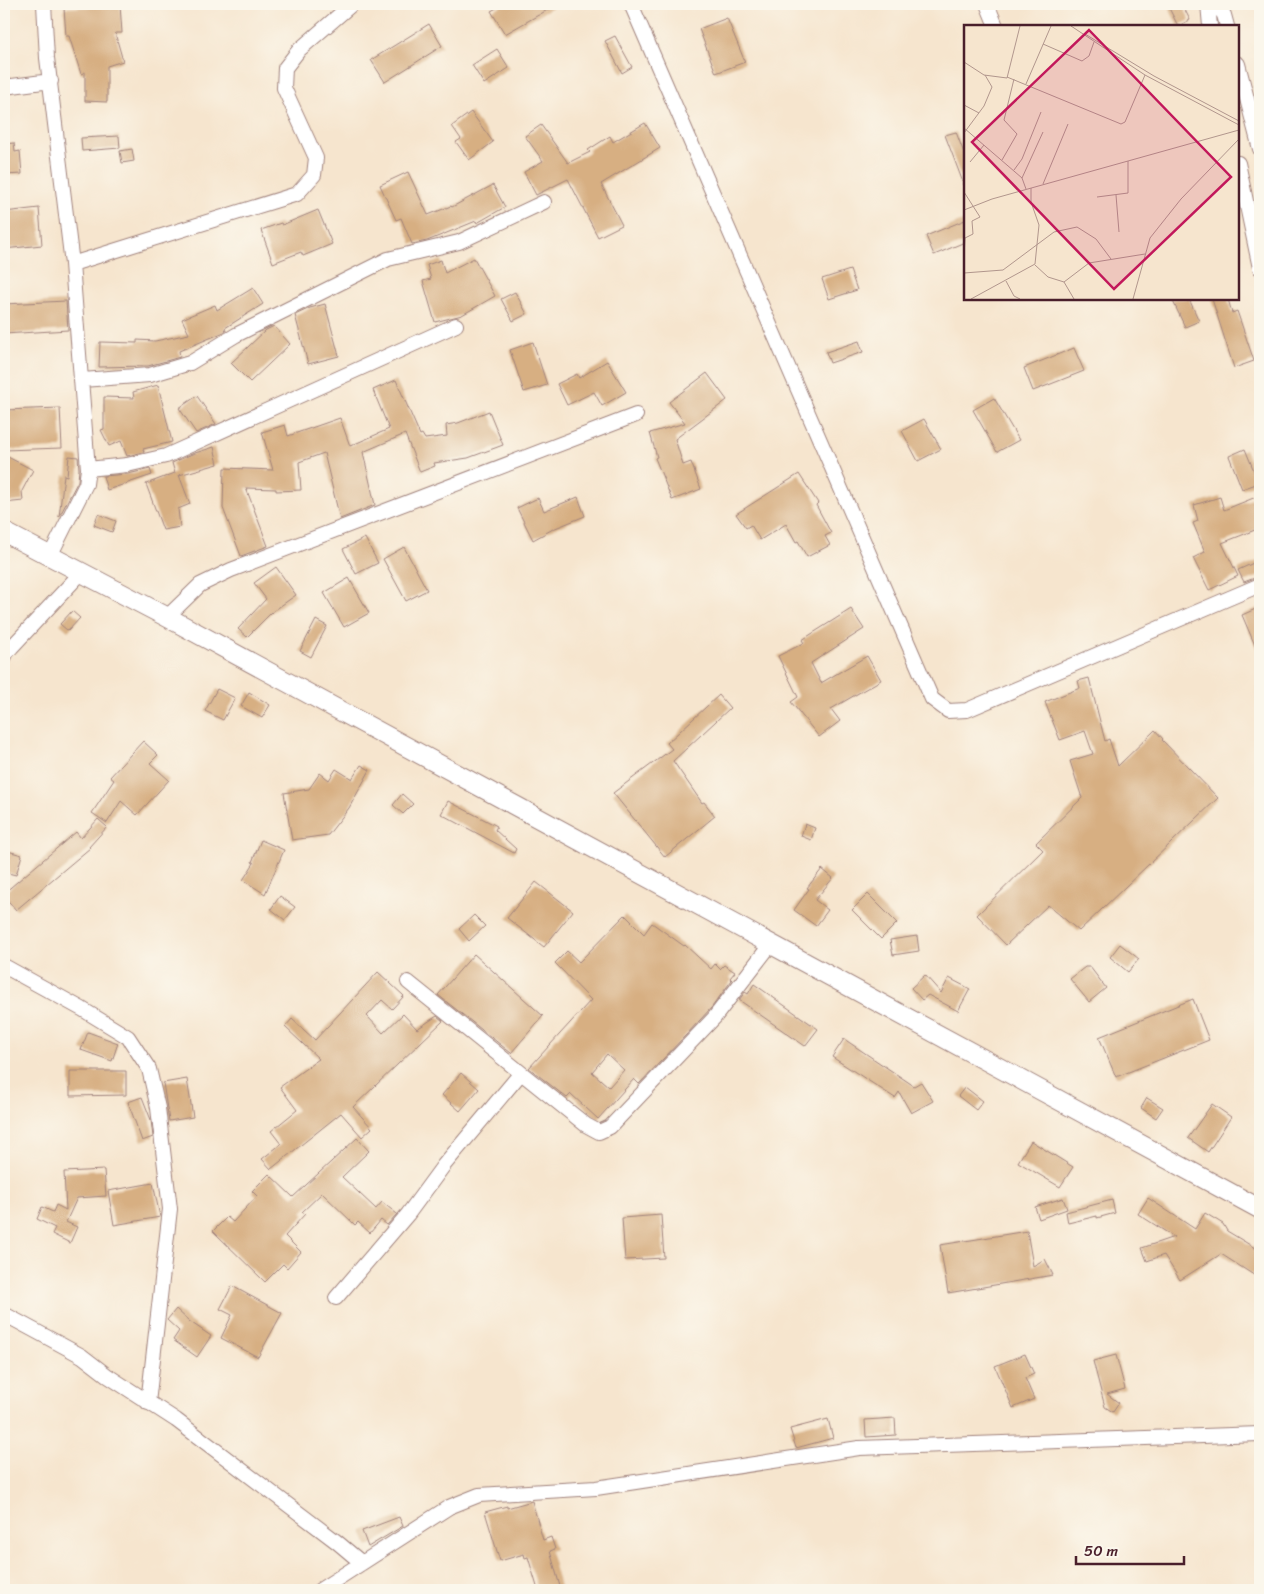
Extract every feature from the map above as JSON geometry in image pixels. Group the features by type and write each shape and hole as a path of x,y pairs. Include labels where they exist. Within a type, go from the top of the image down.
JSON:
{"main road":[{"path":"4,532 167,617 1260,1209"}],"street":[{"path":"44,4 47,58 72,264 88,469 86,484 50,556"},
{"path":"72,264 297,194 314,175 316,158 284,88 285,68 299,50 352,4"},
{"path":"631,4 932,699 948,711 967,710 1260,585"},
{"path":"987,4 996,25"},
{"path":"1208,4 1210,25"},
{"path":"1216,4 1224,15 1227,25"},
{"path":"1239,68 1260,149"},
{"path":"4,87 50,81"},
{"path":"1239,168 1260,268"},
{"path":"82,380 150,375 190,363 236,335 388,259 459,242 544,202"},
{"path":"88,469 127,465 166,456 456,325"},
{"path":"167,617 200,585 232,570 636,415"},
{"path":"4,658 7,652 81,573"},
{"path":"408,982 586,1125 599,1132 610,1127 714,1018 771,944"},
{"path":"4,966 128,1037 149,1069 158,1108 170,1209 148,1403"},
{"path":"336,1298 408,1214 444,1165 521,1073"},
{"path":"4,1314 82,1356 108,1376 176,1420 362,1563"},
{"path":"320,1590 450,1507 479,1495 596,1488 859,1448 1260,1434"}],"building":[{"path":"504,4 558,4 505,34 491,11"},
{"path":"1167,4 1182,4 1190,20 1178,25"},
{"path":"120,5 122,33 115,33 123,61 107,66 107,102 85,101 85,72 81,74 69,36 66,36 64,8"},
{"path":"727,18 745,62 716,73 699,29"},
{"path":"429,24 442,46 385,82 371,60"},
{"path":"615,36 632,67 622,73 605,41"},
{"path":"497,49 509,68 484,84 472,65"},
{"path":"471,112 493,142 469,160 456,142 461,139 452,126"},
{"path":"645,123 660,148 601,184 622,225 598,237 568,179 536,195 524,172 543,161 525,136 541,125 568,163 590,152 588,150 610,136 613,142"},
{"path":"956,132 964,153 964,185 945,135"},
{"path":"119,136 120,148 82,151 81,138"},
{"path":"14,143 15,152 20,151 22,174 4,175 4,144"},
{"path":"132,149 134,161 122,163 120,151"},
{"path":"408,172 428,215 452,207 493,185 505,207 477,223 476,221 427,241 412,244 401,218 396,220 380,185"},
{"path":"39,208 42,245 4,249 4,212"},
{"path":"318,210 332,244 303,256 301,252 273,263 261,230 281,223 282,225"},
{"path":"964,220 964,242 934,255 926,236"},
{"path":"474,258 495,296 462,315 435,322 423,281 431,279 427,265 441,260 445,273"},
{"path":"850,270 857,290 829,299 822,279"},
{"path":"253,288 263,304 225,328 226,331 179,351 180,357 148,366 99,367 100,342 137,343 137,340 155,341 189,334 182,319 215,305 217,310"},
{"path":"515,292 527,314 513,321 501,299"},
{"path":"1172,300 1189,300 1199,321 1185,327"},
{"path":"1212,300 1228,300 1232,313 1237,311 1254,361 1234,368"},
{"path":"66,301 68,330 4,334 4,304"},
{"path":"325,304 339,356 308,364 295,315"},
{"path":"274,326 290,344 250,382 231,363 266,330"},
{"path":"859,341 863,352 830,363 826,352"},
{"path":"533,342 547,385 524,392 510,350"},
{"path":"1074,348 1084,371 1033,391 1024,368"},
{"path":"607,361 626,392 602,406 594,392 567,405 557,384 577,374 579,378"},
{"path":"707,373 727,400 675,439 683,465 691,462 701,489 672,500 655,458 657,457 650,433 685,423 669,402"},
{"path":"396,380 420,435 422,434 425,439 447,436 446,425 458,423 489,411 503,445 468,458 434,463 435,466 420,472 405,434 363,452 375,505 340,519 324,453 299,462 301,490 276,491 276,489 246,488 268,546 241,556 223,508 224,468 273,470 262,432 285,425 288,436 340,418 350,446 389,429 373,390"},
{"path":"158,385 172,442 143,449 144,452 127,456 121,441 109,446 101,430 104,429 104,397 134,398 133,392"},
{"path":"197,396 216,424 196,433 179,408"},
{"path":"994,398 1019,440 997,452 973,410"},
{"path":"60,408 62,448 4,450 4,410"},
{"path":"924,419 941,449 918,461 902,431"},
{"path":"214,447 218,464 179,475 190,504 178,509 180,527 163,530 146,484 175,473 172,463"},
{"path":"1245,449 1259,483 1242,489 1229,456"},
{"path":"4,455 33,470 22,491 23,501 4,503"},
{"path":"69,456 78,457 78,481 59,517 64,475 67,476"},
{"path":"150,469 152,475 107,490 103,476 128,474"},
{"path":"799,474 818,503 816,505 831,533 825,536 830,545 807,557 786,524 760,540 751,525 746,528 736,514"},
{"path":"578,497 585,516 553,529 533,540 517,508 538,498 544,511"},
{"path":"1220,497 1224,510 1256,497 1260,506 1260,528 1222,543 1238,576 1209,590 1193,558 1205,552 1193,523 1198,521 1194,505"},
{"path":"98,514 116,521 112,532 94,525"},
{"path":"365,538 378,563 356,574 343,549"},
{"path":"404,547 427,590 406,601 383,559"},
{"path":"1260,560 1260,576 1244,582 1238,570"},
{"path":"276,567 296,595 272,612 247,637 238,629 266,599 254,583"},
{"path":"349,578 369,613 344,627 324,593"},
{"path":"1260,607 1260,657 1242,615"},
{"path":"851,609 864,629 811,663 821,683 867,656 881,680 831,709 840,721 819,737 791,702 798,697 778,656 804,643 802,640"},
{"path":"72,611 80,618 68,631 60,624"},
{"path":"316,620 327,626 311,657 300,651"},
{"path":"1089,678 1105,741 1109,739 1118,766 1155,730 1162,740 1218,798 1079,931 1048,905 1006,945 977,915 1043,850 1036,843 1082,798 1070,761 1093,754 1085,731 1060,740 1045,702 1080,688 1078,681"},
{"path":"217,689 235,698 223,720 205,711"},
{"path":"249,692 270,705 262,718 241,706"},
{"path":"719,695 730,708 673,761 702,803 704,802 715,816 665,857 613,793 672,749 667,743"},
{"path":"143,741 158,755 150,763 169,780 137,815 121,801 107,823 92,813 114,780 110,777"},
{"path":"361,765 370,770 349,808 328,835 292,840 284,793 309,789 320,773 329,780 336,769 352,779"},
{"path":"402,794 413,804 403,814 393,805"},
{"path":"448,801 497,826 495,830 516,849 514,853 441,814"},
{"path":"98,819 107,827 90,848 16,910 4,896 4,893 76,832 81,838"},
{"path":"805,824 815,828 811,840 801,836"},
{"path":"261,840 284,850 265,894 243,880 254,863 252,862"},
{"path":"4,850 22,855 16,875 4,872"},
{"path":"822,869 833,878 815,900 828,910 816,926 794,910 809,889 807,888"},
{"path":"536,882 573,911 544,947 507,918"},
{"path":"868,894 897,923 881,939 852,910"},
{"path":"280,896 295,907 285,920 271,909"},
{"path":"474,915 485,926 469,941 459,929"},
{"path":"625,915 644,934 652,923 685,945 711,969 715,964 720,969 724,965 735,972 730,978 732,980 712,1007 687,1034 639,1084 634,1079 598,1119 571,1094 567,1098 529,1068 591,1000 555,963 567,951 579,962","holes":["607,1054 624,1070 609,1087 592,1072"]},
{"path":"917,936 919,951 893,955 890,940"},
{"path":"1120,944 1139,959 1128,972 1110,957"},
{"path":"474,954 543,1016 511,1053 438,995"},
{"path":"1085,967 1090,967 1106,988 1089,1002 1070,979"},
{"path":"378,972 404,996 392,1009 382,1000 367,1016 383,1033 403,1014 417,1029 437,1016 443,1021 353,1107 372,1128 362,1137 341,1113 271,1169 262,1159 281,1144 271,1131 297,1110 280,1087 319,1059 285,1027 292,1019 315,1040"},
{"path":"925,975 941,993 949,978 970,989 958,1011 928,995 922,1000 911,988"},
{"path":"754,984 818,1029 805,1046 739,1000 745,992 748,994"},
{"path":"1193,999 1209,1040 1116,1077 1099,1037"},
{"path":"88,1032 118,1043 112,1061 81,1050"},
{"path":"844,1039 914,1086 921,1082 933,1101 911,1113 899,1092 895,1098 832,1057"},
{"path":"70,1071 126,1071 126,1095 70,1096"},
{"path":"461,1073 479,1089 460,1111 442,1095"},
{"path":"187,1079 193,1117 169,1121 163,1083"},
{"path":"965,1087 983,1101 976,1110 958,1096"},
{"path":"142,1097 151,1120 153,1137 142,1141 128,1102"},
{"path":"1147,1098 1163,1108 1156,1118 1141,1108"},
{"path":"1212,1104 1231,1117 1208,1152 1188,1138"},
{"path":"357,1138 369,1151 342,1177 376,1209 382,1202 397,1214 387,1225 381,1220 370,1233 358,1222 355,1225 322,1193 302,1212 305,1214 285,1236 301,1252 287,1268 283,1264 265,1282 213,1231 227,1217 233,1222 257,1196 252,1191 269,1174 293,1197"},
{"path":"1031,1141 1073,1167 1060,1187 1018,1162"},
{"path":"104,1170 106,1196 77,1198 66,1222 77,1227 70,1243 52,1234 55,1228 37,1219 42,1207 53,1212 56,1205 66,1210 64,1172"},
{"path":"153,1183 160,1217 114,1225 108,1191"},
{"path":"1063,1198 1067,1209 1039,1219 1035,1207"},
{"path":"1148,1198 1195,1229 1205,1213 1223,1224 1227,1231 1260,1251 1260,1279 1221,1254 1180,1280 1164,1255 1147,1261 1142,1248 1174,1237 1138,1214"},
{"path":"1112,1200 1115,1213 1068,1223 1066,1212"},
{"path":"661,1215 664,1258 625,1260 622,1218"},
{"path":"1027,1231 1033,1266 1045,1259 1053,1275 948,1293 940,1245"},
{"path":"232,1286 282,1313 258,1357 221,1338 232,1315 220,1309"},
{"path":"176,1309 189,1321 211,1336 197,1357 173,1340 179,1331 167,1320"},
{"path":"1025,1354 1034,1374 1025,1378 1034,1399 1013,1408 995,1366"},
{"path":"1116,1355 1125,1389 1107,1394 1119,1403 1113,1412 1105,1407 1093,1361"},
{"path":"895,1418 896,1435 866,1437 865,1420"},
{"path":"828,1419 833,1438 796,1448 790,1429"},
{"path":"532,1501 543,1540 551,1537 555,1549 550,1551 561,1590 538,1590 528,1557 525,1558 524,1554 500,1561 485,1512"},
{"path":"399,1517 403,1526 368,1547 362,1531"}]}
